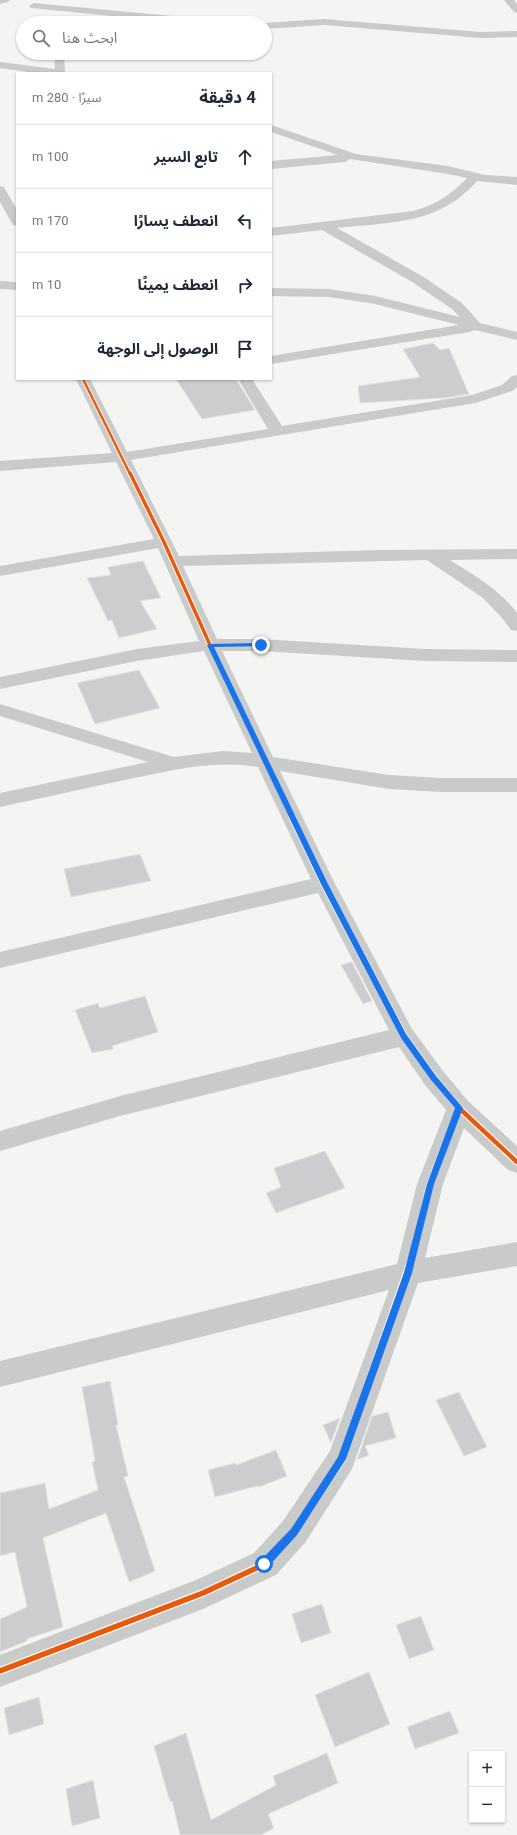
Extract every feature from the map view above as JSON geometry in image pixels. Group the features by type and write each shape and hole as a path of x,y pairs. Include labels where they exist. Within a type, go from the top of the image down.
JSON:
{"street":[{"path":"0,1 5,0"},
{"path":"26,0 34,6 42,16"},
{"path":"509,0 517,10"},
{"path":"34,6 140,16"},
{"path":"272,26 324,22 481,34 517,34"},
{"path":"59,60 59,72"},
{"path":"0,65 52,72"},
{"path":"272,128 354,157 448,170 490,180 517,181"},
{"path":"272,165 354,157"},
{"path":"272,232 421,214 453,199 474,176"},
{"path":"0,190 16,216"},
{"path":"0,214 16,216"},
{"path":"324,226 417,279 457,306 476,327"},
{"path":"0,285 16,286"},
{"path":"272,292 329,293 375,300 476,327 517,336"},
{"path":"272,360 476,327"},
{"path":"0,466 123,457 475,398 508,388 517,379"},
{"path":"84,380 164,542 210,645 324,884 404,1036 434,1078 459,1108 517,1162"},
{"path":"245,380 277,431"},
{"path":"4,569 164,542"},
{"path":"173,561 430,554 517,554"},
{"path":"430,554 478,586 504,609 517,626"},
{"path":"0,683 137,655 210,645 261,645 425,655 517,656"},
{"path":"0,710 174,763"},
{"path":"0,800 174,763 223,758 243,758 389,782 442,785 517,785"},
{"path":"0,960 324,884"},
{"path":"0,1142 120,1106 404,1036"},
{"path":"0,1671 203,1593 264,1564 294,1532 342,1459 408,1273 430,1184 459,1108"},
{"path":"0,1374 408,1273 517,1254"}],"building":[{"path":"433,343 440,350 449,348 469,394 444,398 360,403 358,386 420,377 403,349"},
{"path":"177,380 237,380 255,410 202,419"},
{"path":"143,561 161,598 140,601 157,629 119,638 112,620 108,621 87,578 111,575 108,567"},
{"path":"139,670 160,708 95,724 77,683"},
{"path":"140,854 151,881 71,897 64,869"},
{"path":"352,962 372,1001 363,1004 341,965"},
{"path":"145,996 158,1032 112,1046 113,1049 92,1053 75,1010 98,1003 100,1008"},
{"path":"325,1151 345,1188 276,1213 266,1193 281,1187 274,1168"},
{"path":"110,1381 118,1425 116,1425 128,1476 124,1477 155,1571 129,1582 106,1513 43,1538 63,1627 27,1639 27,1641 0,1652 0,1619 27,1607 15,1552 0,1556 0,1493 45,1483 49,1509 98,1490 92,1462 95,1461 82,1387"},
{"path":"459,1392 487,1447 464,1456 436,1400"},
{"path":"388,1412 396,1438 365,1446 369,1455 357,1460 372,1416"},
{"path":"340,1418 331,1443 323,1425"},
{"path":"276,1450 287,1476 259,1487 215,1497 208,1470 235,1463 236,1465"},
{"path":"322,1604 331,1633 301,1643 292,1614"},
{"path":"421,1616 434,1650 409,1659 396,1625"},
{"path":"369,1672 390,1724 335,1747 315,1695"},
{"path":"39,1697 44,1724 9,1735 4,1708"},
{"path":"450,1711 459,1733 415,1749 407,1727"},
{"path":"186,1733 211,1820 276,1785 273,1776 327,1753 338,1783 268,1814 274,1828 261,1835 180,1835 172,1801 170,1802 154,1746"},
{"path":"93,1780 100,1818 72,1826 66,1789"}],"cycle path":[{"path":"83,380 164,542 210,645 324,884 404,1036 434,1078 459,1108 517,1162"},
{"path":"0,1671 203,1593 265,1564 294,1532 342,1459 408,1273 430,1184 459,1108"}],"route":[{"path":"261,645 210,645 324,884 404,1036 434,1078 459,1108 430,1184 408,1273 342,1459 294,1532 264,1564"}]}
